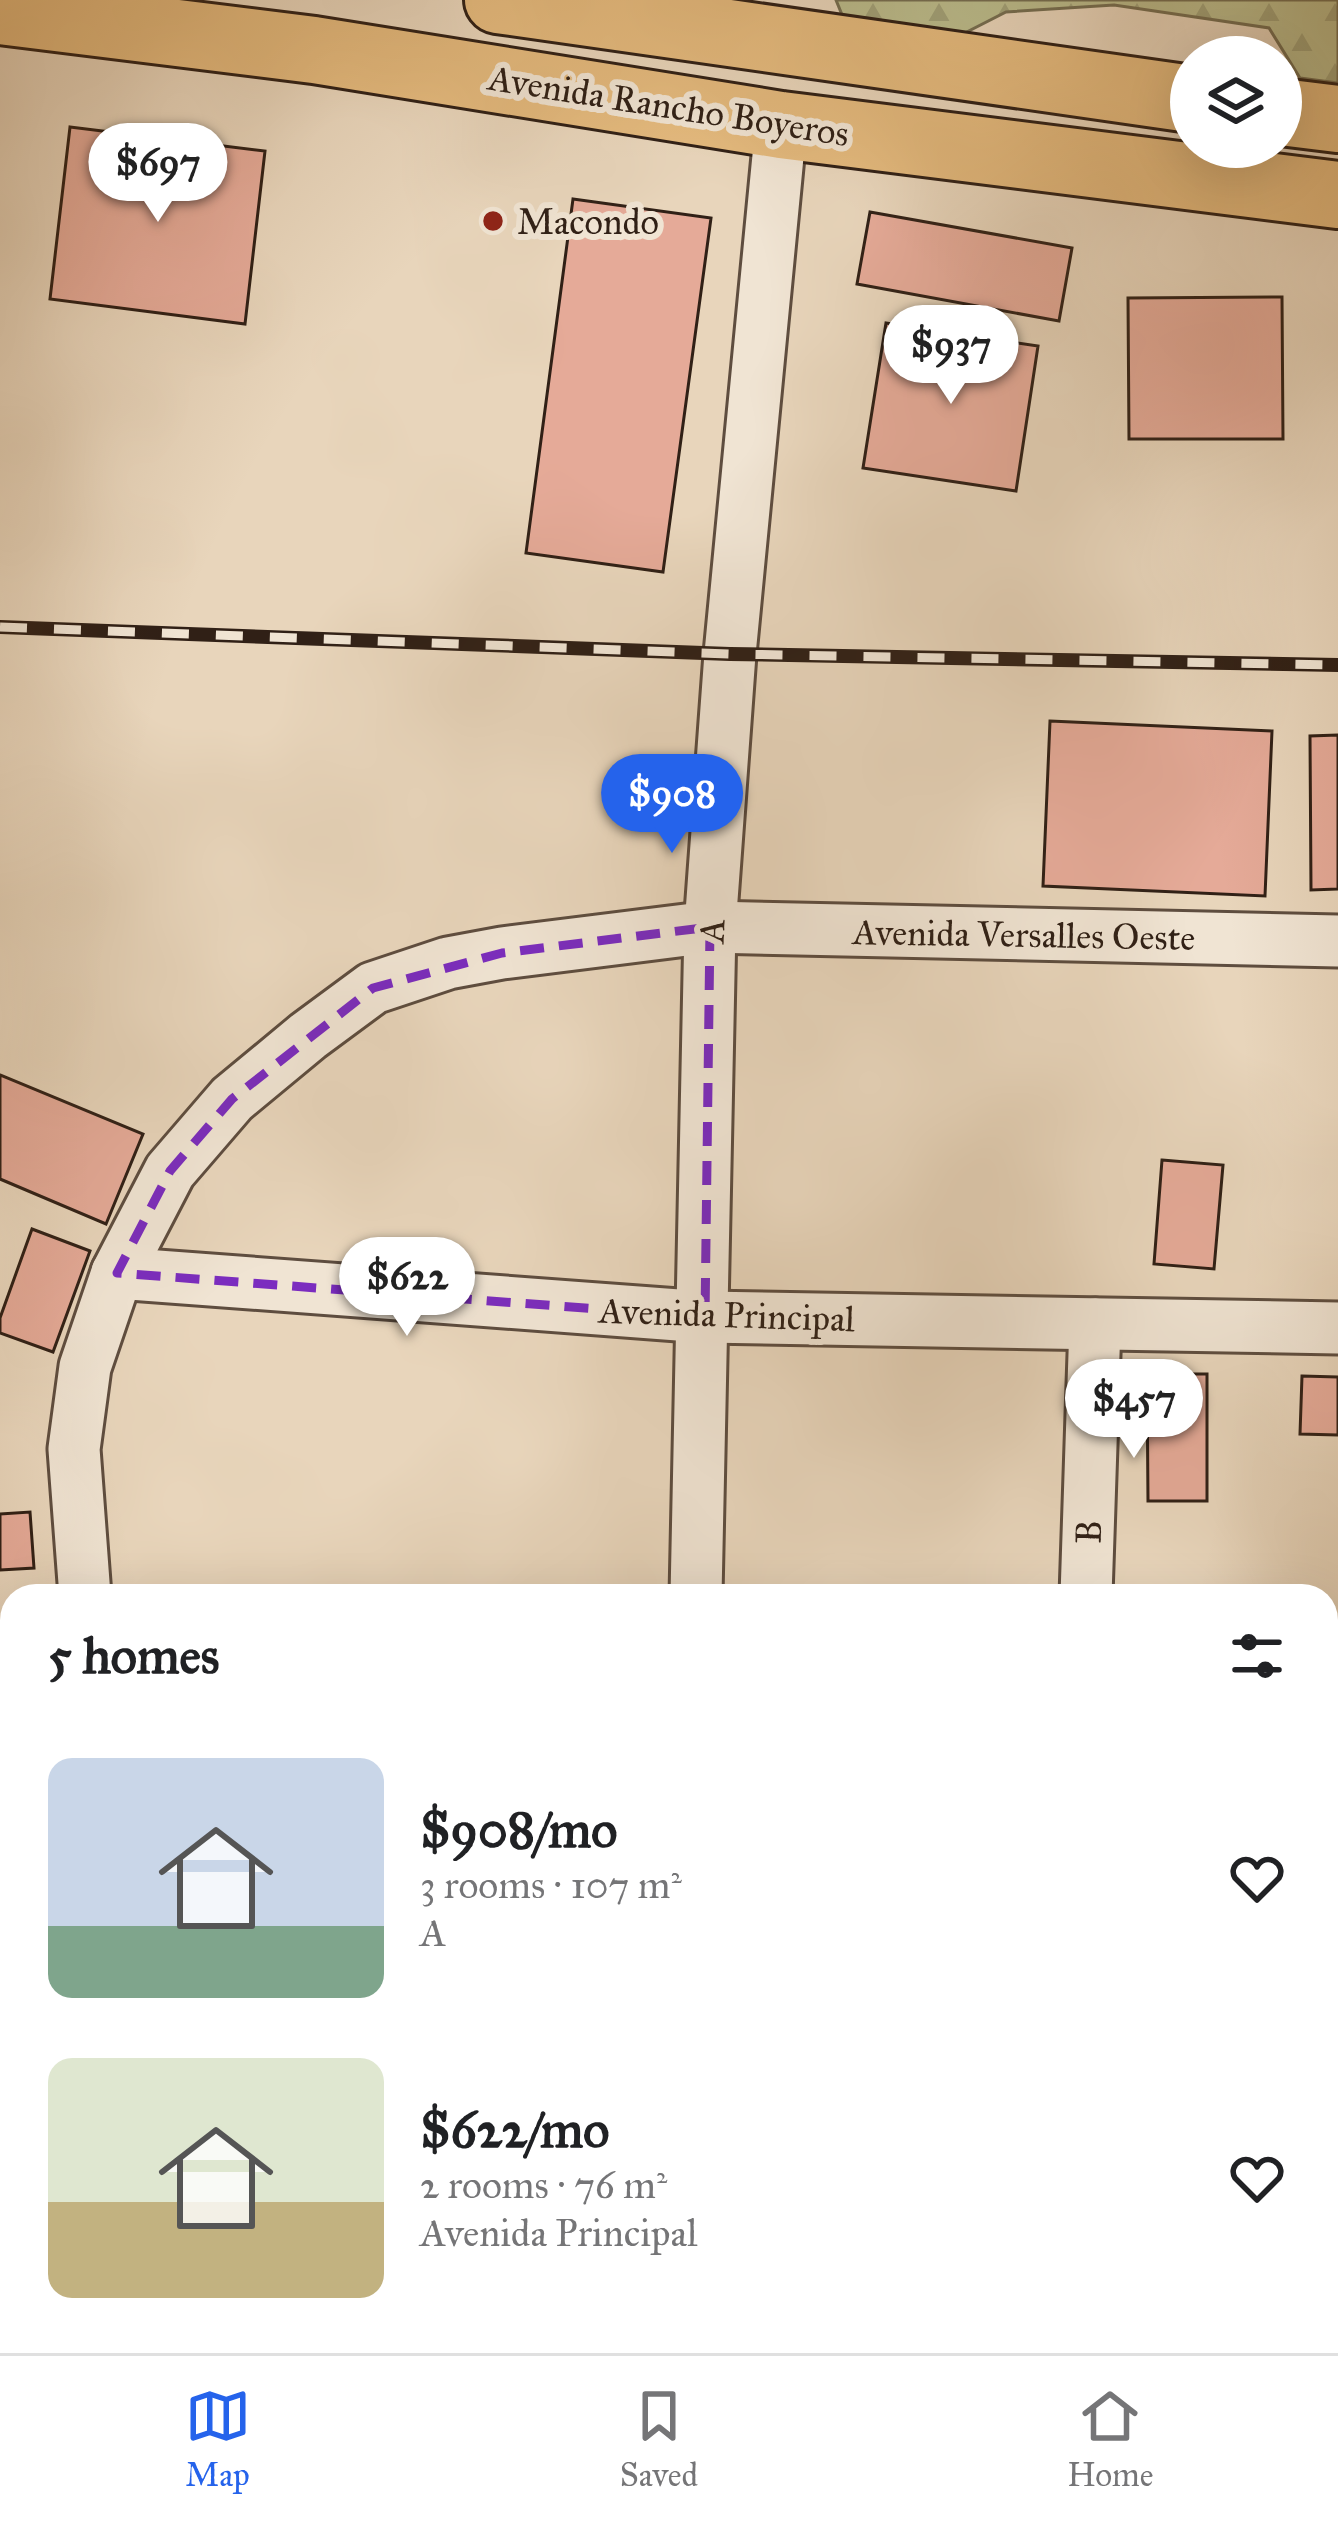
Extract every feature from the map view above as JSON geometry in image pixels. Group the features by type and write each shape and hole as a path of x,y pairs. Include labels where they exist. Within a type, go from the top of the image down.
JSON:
{"highway":[{"path":"498,0 1170,96"},
{"name":"Avenida Rancho Boyeros","path":"0,10 314,50 782,125 1338,195"},
{"path":"1302,115 1338,119"}],"street":[{"name":"A","path":"696,1584 710,928 730,654 782,125"},
{"name":"Avenida Versalles Oeste","path":"84,1584 74,1448 85,1367 117,1273 170,1171 232,1099 373,988 448,963 502,953 710,928 1338,941"},
{"name":"Avenida Principal","path":"117,1273 705,1318 1338,1328"},
{"name":"B","path":"1087,1584 1095,1324"}],"highlighted area":[{"path":"710,927 705,1317 117,1273 170,1171 232,1099 373,988 502,953"}],"green space":[{"path":"836,0 1338,0 1338,83 1302,78 1302,36 1274,36 1269,28 1114,5 1006,12 955,38 847,27"}],"building":[{"path":"70,127 265,151 245,324 50,299"},
{"path":"573,199 711,218 663,572 526,553"},
{"path":"870,212 1072,248 1059,321 857,284"},
{"path":"1282,297 1283,439 1129,439 1128,298"},
{"path":"886,323 1038,346 1016,491 863,468"},
{"path":"1050,721 1272,731 1265,896 1043,886"},
{"path":"1338,735 1338,889 1311,890 1310,736"},
{"path":"0,1075 143,1134 106,1224 0,1179"},
{"path":"1162,1160 1223,1165 1214,1269 1154,1264"},
{"path":"32,1229 90,1251 53,1352 0,1333 0,1318"},
{"path":"1147,1374 1207,1374 1207,1501 1148,1501"},
{"path":"1302,1376 1338,1377 1338,1435 1300,1434"},
{"path":"30,1512 34,1568 0,1570 0,1514"}],"railway":[{"path":"0,627 730,654 1338,665"}],"place":[{"name":"Macondo","path":"493,221"}]}
